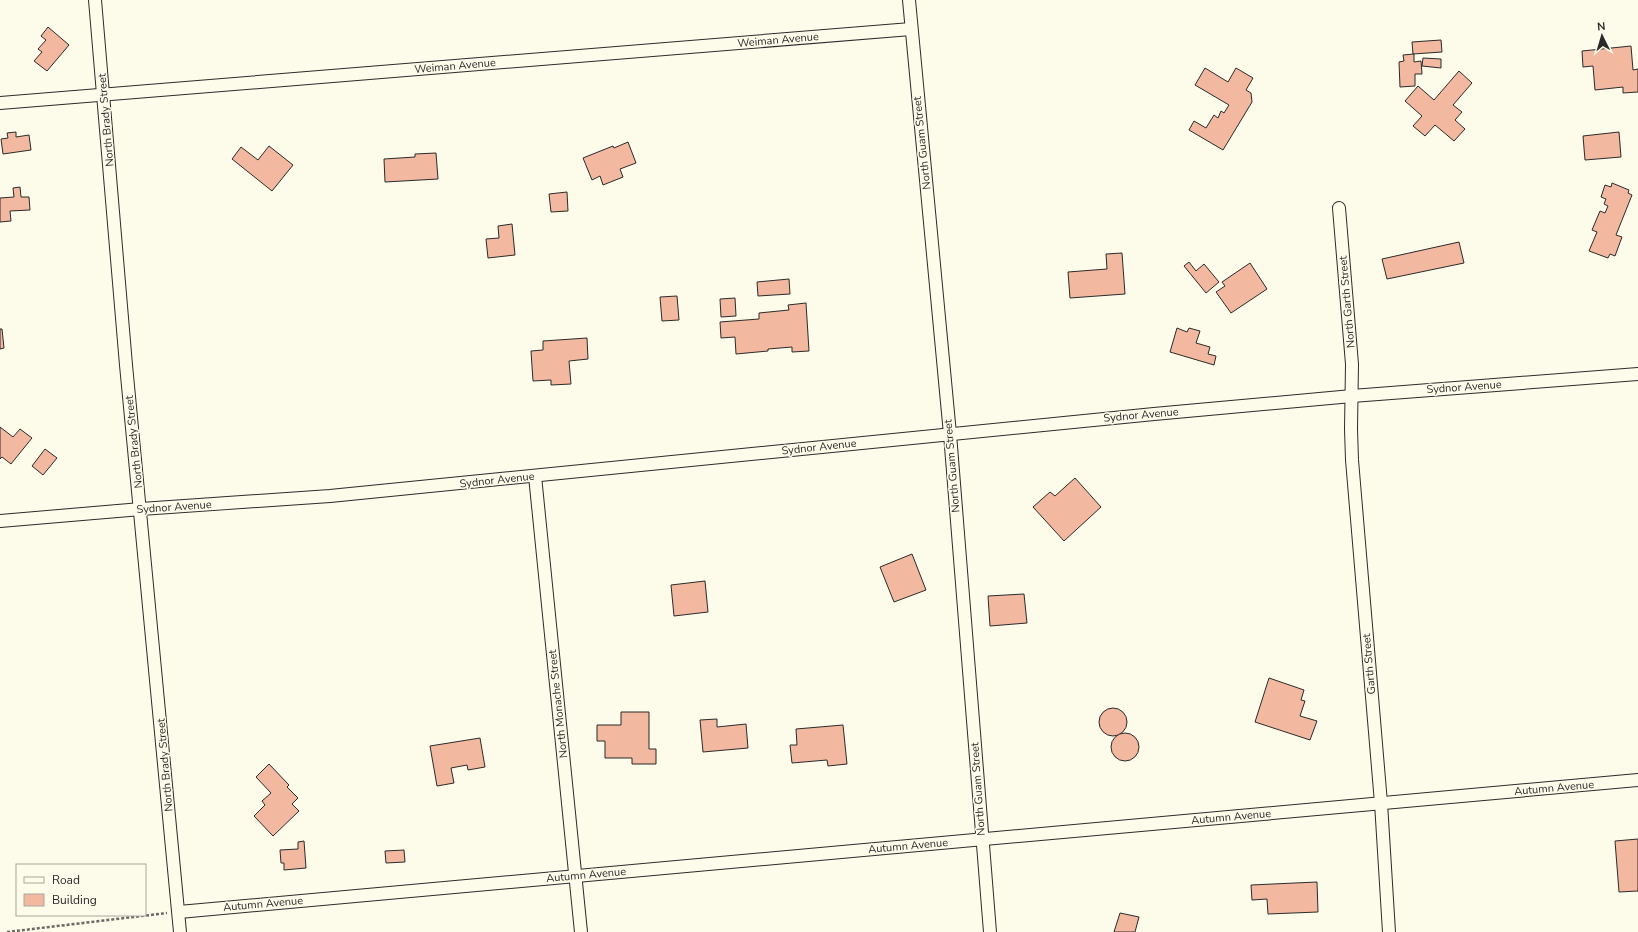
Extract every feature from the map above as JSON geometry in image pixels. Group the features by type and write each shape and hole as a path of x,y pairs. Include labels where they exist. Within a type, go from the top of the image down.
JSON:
{"street":[{"name":"North Brady Street","path":"95,0 126,365 141,509 180,932"},
{"name":"North Guam Street","path":"909,0 950,434 990,932"},
{"name":"Weiman Avenue","path":"0,103 911,29"},
{"name":"North Garth Street","path":"1339,208 1352,364 1352,396"},
{"name":"Sydnor Avenue","path":"0,521 141,509 330,496 950,434 1352,396 1638,374"},
{"name":"Garth Street","path":"1352,396 1352,460 1381,803 1389,932"},
{"name":"North Monache Street","path":"535,476 581,932"},
{"name":"Autumn Avenue","path":"178,912 1638,780"}],"path":[{"path":"146,916 178,912"},
{"path":"7,932 144,916"}],"building":[{"path":"48,27 69,45 47,71 34,61 42,52 38,49 46,40 41,36"},
{"path":"1441,40 1442,52 1413,54 1412,42"},
{"path":"1631,46 1633,70 1638,69 1638,92 1623,93 1623,87 1595,90 1593,66 1583,67 1582,51"},
{"path":"1414,54 1414,62 1421,61 1422,74 1415,74 1415,86 1400,87 1399,62 1404,61 1403,55"},
{"path":"1423,58 1441,59 1441,68 1422,66"},
{"path":"1205,68 1228,82 1236,68 1253,78 1246,90 1251,93 1252,102 1223,150 1189,130 1194,121 1206,128 1214,115 1218,118 1221,111 1224,113 1229,105 1195,85"},
{"path":"1459,71 1472,83 1453,105 1462,112 1455,120 1465,129 1454,141 1435,125 1425,136 1413,126 1422,116 1405,101 1418,86 1434,100"},
{"path":"16,132 16,137 29,135 31,150 3,154 1,139 8,138 7,133"},
{"path":"1619,132 1621,157 1585,160 1583,136"},
{"path":"628,142 636,163 620,169 623,177 603,185 600,176 592,180 583,158 613,146 614,148"},
{"path":"269,146 293,165 272,191 232,159 241,147 258,160"},
{"path":"436,153 438,179 385,182 384,159 415,157 415,154"},
{"path":"1612,183 1629,190 1628,193 1632,195 1616,235 1622,237 1615,256 1610,254 1608,258 1589,251 1597,232 1592,230 1600,211 1605,213 1608,206 1604,204 1606,199 1601,197 1605,185 1611,187"},
{"path":"20,187 21,197 29,197 30,210 10,211 11,221 0,222 0,198 14,197 13,188"},
{"path":"567,192 568,211 551,212 549,194"},
{"path":"512,224 515,255 488,258 486,239 499,238 498,226"},
{"path":"1459,242 1464,263 1387,279 1382,259"},
{"path":"1122,253 1125,294 1070,298 1068,272 1107,269 1106,254"},
{"path":"1189,262 1196,271 1204,264 1219,282 1206,293 1184,266"},
{"path":"1250,263 1267,289 1231,313 1216,292 1225,286 1222,282"},
{"path":"789,279 790,294 758,296 757,282"},
{"path":"677,296 679,320 662,321 660,297"},
{"path":"735,298 736,316 721,317 720,299"},
{"path":"806,303 809,351 792,352 792,347 736,354 735,337 721,338 720,322 759,319 759,313 789,310 788,305"},
{"path":"1177,328 1187,332 1189,328 1200,331 1196,343 1210,347 1208,354 1216,356 1214,365 1170,352"},
{"path":"0,329 2,329 4,348 0,349"},
{"path":"587,338 588,359 569,361 571,384 551,385 551,380 533,381 531,351 543,350 543,341"},
{"path":"0,427 13,437 20,429 32,438 11,464 2,457 0,459"},
{"path":"45,449 57,458 43,475 32,466"},
{"path":"1075,478 1101,507 1064,541 1033,507 1050,492 1055,496"},
{"path":"912,554 926,590 894,602 880,567"},
{"path":"705,581 708,612 674,616 671,585"},
{"path":"1024,594 1027,623 990,626 988,596"},
{"path":"1269,678 1304,690 1301,700 1305,701 1300,716 1317,721 1310,740 1255,722"},
{"path":"1113,708 1123,712 1127,722 1123,732 1113,736 1103,732 1099,722 1103,712"},
{"path":"621,712 649,712 649,749 656,749 656,764 632,764 632,758 605,758 605,741 597,741 597,725 621,725"},
{"path":"717,719 717,727 746,724 748,748 703,752 700,720"},
{"path":"843,725 847,764 828,766 827,760 792,763 790,745 797,745 796,729"},
{"path":"1125,733 1135,737 1139,747 1135,757 1125,761 1115,757 1111,747 1115,737"},
{"path":"480,738 485,767 468,770 467,765 451,768 454,783 437,786 430,746"},
{"path":"269,764 289,785 287,787 298,798 292,804 299,811 273,836 254,816 265,805 262,801 271,793 256,777"},
{"path":"1638,839 1638,891 1619,892 1615,841"},
{"path":"304,841 306,868 284,870 284,863 281,863 280,850 298,849 298,842"},
{"path":"404,850 405,862 386,863 385,851"},
{"path":"1317,882 1318,912 1268,914 1267,899 1252,900 1251,885"},
{"path":"1120,913 1139,917 1135,932 1114,932"}]}
